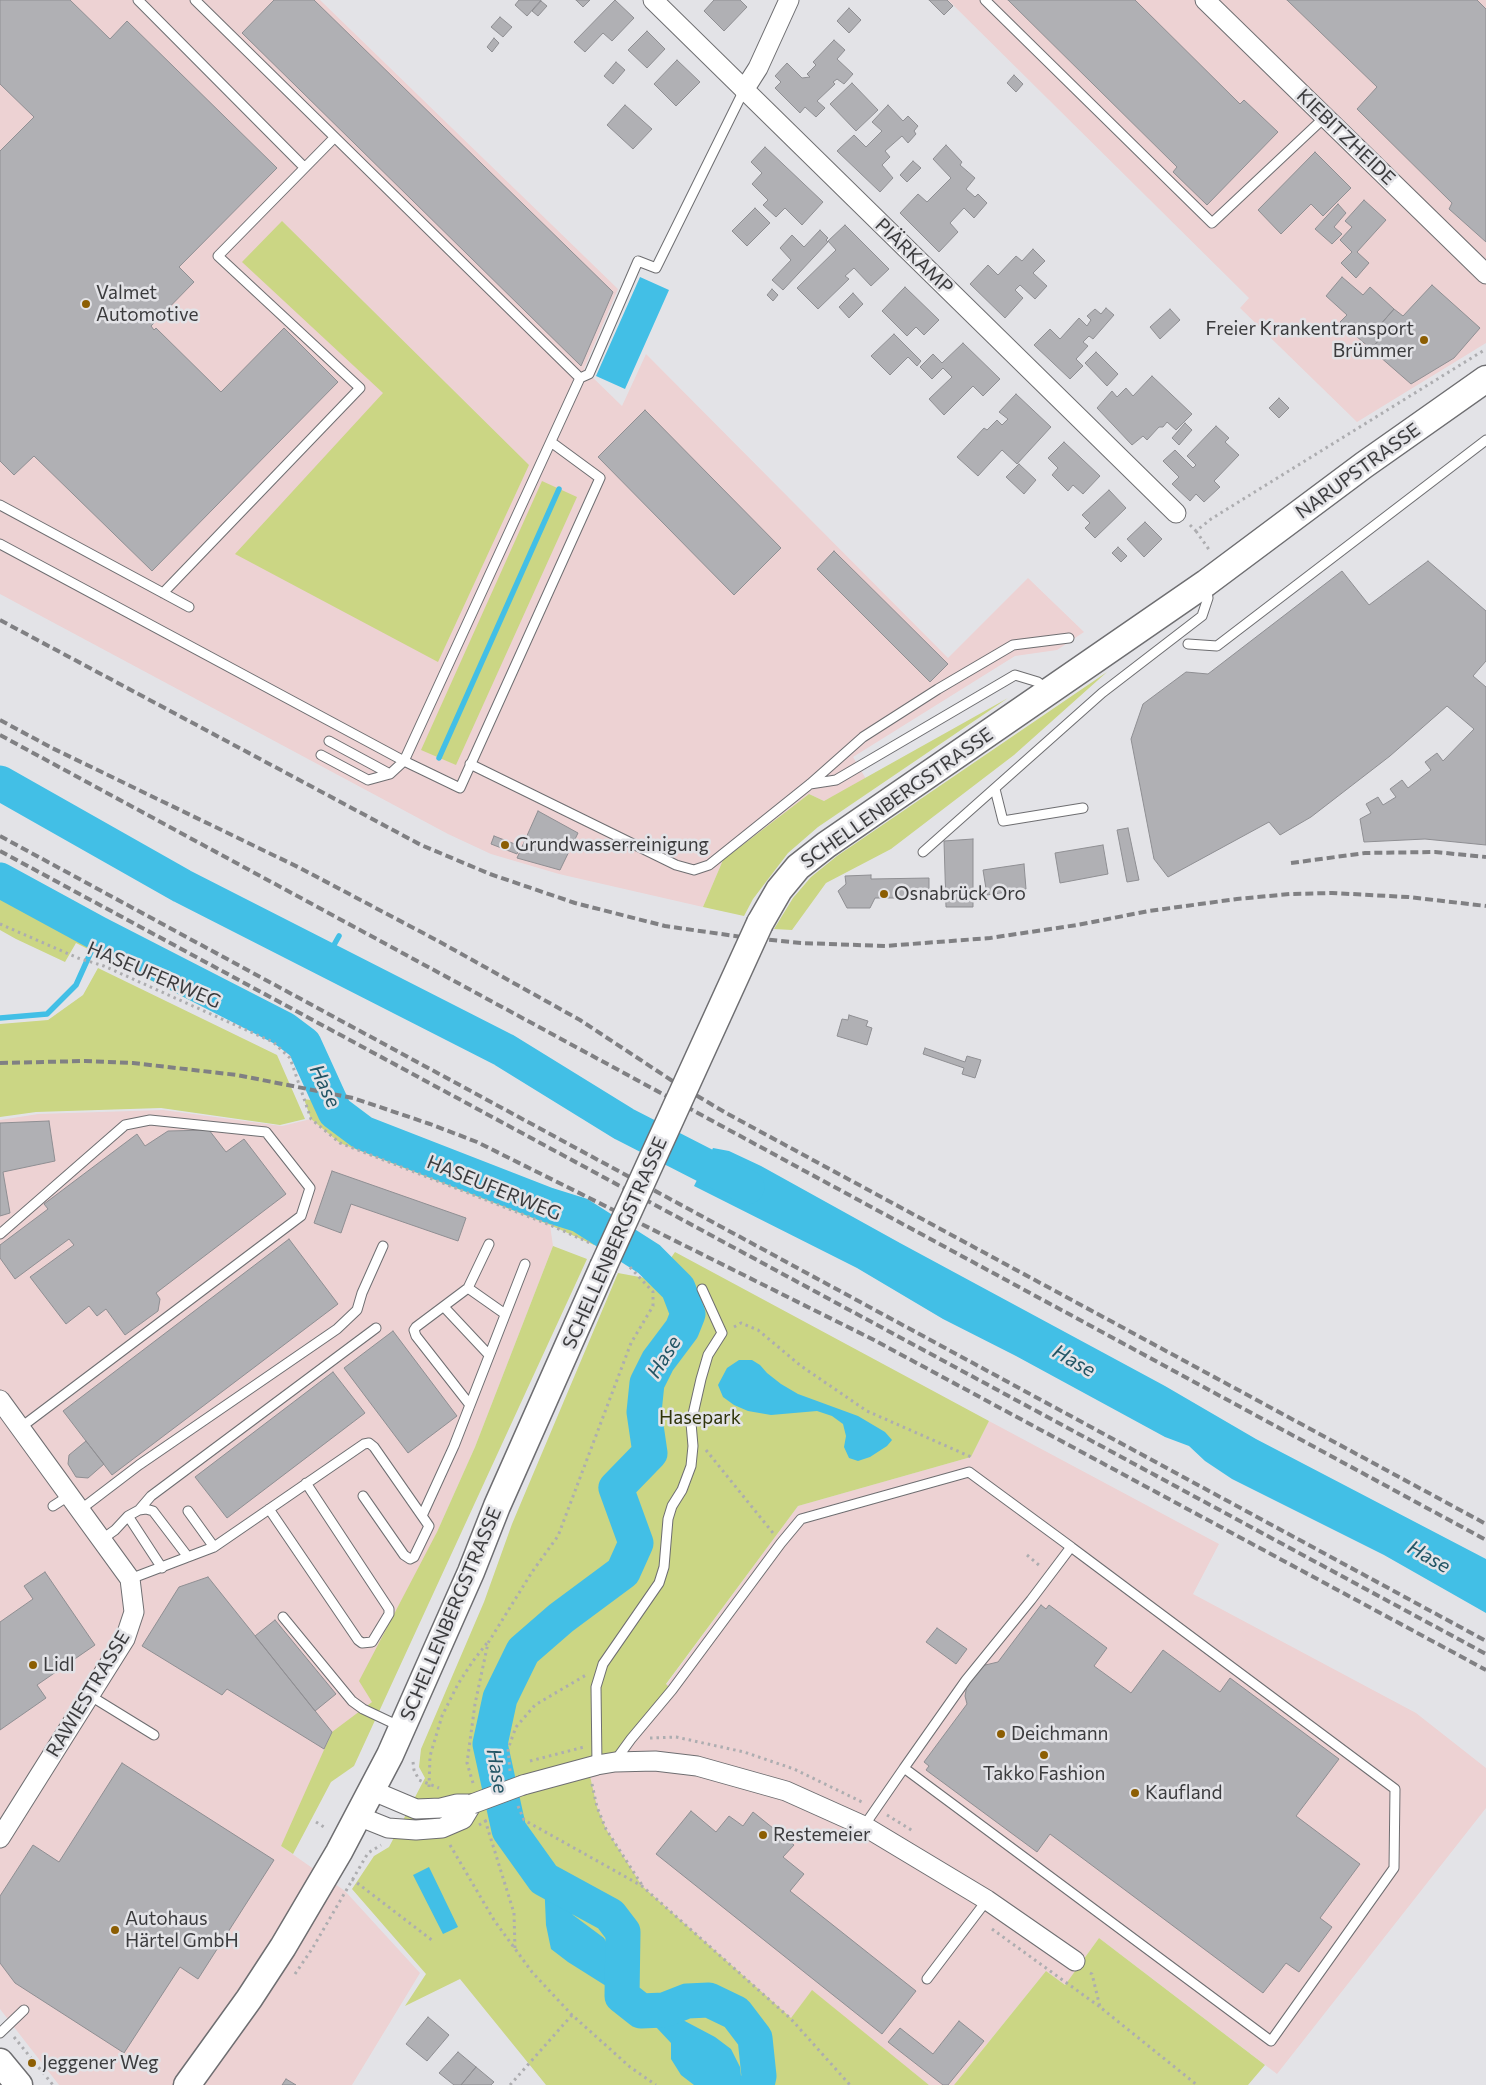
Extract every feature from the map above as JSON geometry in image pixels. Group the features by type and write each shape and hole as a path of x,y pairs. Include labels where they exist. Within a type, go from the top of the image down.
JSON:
{"street":[{"name":"PIÄRKAMP","path":"652,0 1176,513"},
{"path":"744,90 758,68 789,0"},
{"name":"KIEBITZHEIDE","path":"1205,0 1486,274"},
{"name":"NARUPSTRASSE","path":"1223,561 1486,379"},
{"name":"SCHELLENBERGSTRASSE","path":"187,2085 269,1969 342,1873 358,1816 403,1728 471,1572 497,1506 608,1258 760,923 779,890 798,867 826,845 1206,583 1223,561"},
{"path":"0,1400 130,1579"},
{"name":"RAWIESTRASSE","path":"0,1838 88,1695 125,1639 134,1612 130,1579"},
{"path":"371,1790 416,1809 440,1808 457,1804 472,1804 517,1782 655,1761 697,1766 786,1791 864,1826 987,1900 1075,1961"},
{"path":"358,1816 388,1828 416,1830 442,1828 463,1819 472,1804"},
{"path":"0,2062 18,2085"}],"lane":[{"path":"138,0 304,167"},
{"path":"195,0 580,378"},
{"path":"985,0 1212,222 1325,117"},
{"path":"321,755 368,780 390,774 404,761 580,378 589,374 638,261 656,268 744,90"},
{"path":"163,593 360,388 218,256 334,138"},
{"path":"1188,644 1216,646 1486,440"},
{"path":"0,544 404,761 460,788 600,478 551,442"},
{"path":"0,505 189,607"},
{"path":"923,852 1102,693 1202,616 1208,598 1206,583"},
{"path":"470,764 676,865 694,870 709,865 810,784 863,737 938,689 1013,645 1069,638"},
{"path":"810,784 836,780 1015,675 1038,682 1049,692"},
{"path":"329,741 390,774"},
{"path":"994,788 1003,821 1082,808"},
{"path":"0,1234 125,1125 150,1120 266,1132 310,1188 301,1216 20,1428"},
{"path":"470,1405 415,1334 416,1327 468,1288 489,1244"},
{"path":"53,1506 75,1503 139,1465 337,1329 357,1310 362,1293 383,1246"},
{"path":"422,1516 454,1446 525,1264"},
{"path":"468,1288 505,1314"},
{"path":"604,1769 596,1687 603,1664 659,1583 664,1567 668,1519 672,1506 682,1490 691,1466 691,1423 703,1371 708,1355 722,1333 702,1289"},
{"path":"444,1306 489,1355"},
{"path":"139,1510 151,1496 376,1328"},
{"path":"130,1579 214,1547 364,1444 370,1443 429,1528 414,1557 410,1559 404,1555 363,1496"},
{"path":"604,1769 672,1690 781,1543 802,1519 969,1472 1395,1789 1394,1868 1271,2041 904,1768"},
{"path":"269,1509 358,1640 362,1644 372,1642 389,1609 306,1484"},
{"path":"101,1541 128,1516 139,1510 146,1509 153,1511 188,1558"},
{"path":"188,1511 214,1547"},
{"path":"128,1516 162,1568"},
{"path":"864,1826 966,1680 1025,1608 1071,1547"},
{"path":"283,1617 352,1701 363,1709 403,1728"},
{"path":"88,1695 154,1735"},
{"path":"927,1978 987,1900"},
{"path":"3,2030 24,2010"}],"path":[{"path":"1196,531 1211,519 1486,349"},
{"path":"1176,513 1196,531 1223,561"},
{"name":"HASEUFERWEG","path":"0,924 78,958 104,966 273,1042 290,1058 312,1119 340,1143 550,1225 608,1258 653,1292 653,1306 631,1343 558,1536 532,1572 488,1643 458,1684 442,1716 430,1756 430,1785 419,1780 413,1765"},
{"path":"722,1333 741,1324 758,1330 801,1366 868,1411 971,1457 969,1472"},
{"path":"692,1432 781,1543"},
{"path":"517,1782 508,1749 516,1728 535,1705 603,1664"},
{"path":"604,1769 592,1782 600,1814 606,1829 642,1886"},
{"path":"518,1804 524,1820 642,1886 791,2019 850,2085"},
{"path":"316,1822 328,1829"},
{"path":"447,1840 494,1920 532,1972 572,2015 630,2067 656,2085"},
{"path":"294,1976 312,1949 342,1873 378,1846"},
{"path":"342,1873 433,1941"},
{"path":"975,1917 1100,2007 1197,2085"},
{"path":"1075,1961 1092,1974 1100,2007"},
{"path":"510,2085 572,2015"},
{"path":"3,2030 53,2085"}],"shaded area":[{"path":"0,0 320,0 618,289 584,369 622,406 646,354 948,658 1028,578 1084,632 1057,650 1015,656 853,757 866,779 824,801 809,794 723,860 703,907 559,874 491,854 448,834 0,594"},
{"path":"948,0 1486,0 1486,343 1357,422 1240,308 1249,298"},
{"path":"163,1110 282,1126 311,1119 341,1143 550,1225 553,1246 475,1447 437,1532 372,1702 363,1709 281,1846 345,1891 420,1973 352,2085 59,2085 0,2009 0,1120 38,1114"},
{"path":"989,1421 1219,1544 1193,1594 1416,1713 1486,1768 1486,1808 1277,2074 1099,1938 1065,1985 1046,1971 954,2085 929,2085 812,1991 791,2019 642,1886 606,1829 597,1807 588,1767 672,1689 666,1685 798,1506 971,1457"}],"green space":[{"path":"282,221 529,465 438,662 235,554 383,393 242,262"},
{"path":"542,481 577,497 456,765 421,750"},
{"path":"1107,672 1014,755 891,849 826,883 792,930 774,929 793,898 811,877 837,856"},
{"path":"1008,698 818,827 788,853 753,899 744,916 703,907 723,860 809,794 824,801"},
{"path":"0,868 115,931 319,1035 318,1064 76,943 65,962 0,930"},
{"path":"98,968 277,1055 305,1119 280,1125 161,1108 36,1112 0,1117 0,1024 48,1020 83,995"},
{"path":"304,1099 331,1103 335,1112 363,1133 548,1205 580,1215 602,1228 594,1245 550,1225 340,1143 311,1119"},
{"path":"553,1246 587,1259 354,1766 331,1782 293,1854 281,1846 332,1732 372,1702 359,1681 437,1532 475,1447"},
{"name":"Hasepark","path":"675,1252 989,1421 971,1457 798,1506 666,1684 672,1690 615,1762 588,1767 597,1807 606,1829 642,1886 791,2018 812,1990 929,2085 546,2085 460,1979 405,2006 426,1974 352,1889 374,1856 389,1847 425,1778 419,1767 421,1749 484,1602 512,1524 618,1273 656,1280"},
{"path":"1099,1938 1265,2065 1248,2085 954,2085 1046,1971 1065,1985"}],"water":[{"path":"640,277 669,290 625,389 596,376"},
{"path":"713,1148 729,1151 761,1166 1165,1386 1256,1439 1486,1559 1486,1613 1384,1555 1232,1479 1205,1461 1189,1446 1165,1437 1016,1356 943,1319 857,1268 694,1186"},
{"path":"739,1360 752,1360 781,1384 798,1394 858,1416 885,1432 892,1440 887,1446 870,1457 858,1461 849,1458 844,1447 846,1436 843,1424 832,1416 817,1411 771,1415 748,1411 734,1405 723,1397 718,1385 727,1368"},
{"path":"429,1867 458,1927 443,1934 413,1875"},
{"path":"544,1879 563,1890 564,1899 573,1915 604,1938 622,1973 622,1996 551,1949 546,1925"},
{"path":"664,2010 715,2037 731,2049 740,2067 742,2085 694,2085 681,2075 671,2059 671,2043 641,2011"}],"building":[{"name":"Valmet Automotive","path":"0,0 70,0 110,39 127,21 277,168 179,267 194,282 151,326 154,330 156,328 221,392 284,328 338,382 152,571 34,456 14,475 0,461 0,151 34,117 0,84"},
{"path":"274,0 314,0 613,292 581,366 242,33"},
{"path":"519,0 541,0 527,16 515,5"},
{"path":"576,0 590,0 583,7"},
{"path":"615,0 634,18 612,41 603,33 585,52 574,42"},
{"path":"714,0 740,0 747,7 724,31 704,11"},
{"path":"929,0 947,0 953,6 944,15"},
{"path":"1008,0 1135,0 1240,104 1244,100 1278,132 1207,205 1173,172 1177,167"},
{"path":"1287,0 1477,0 1486,9 1486,242 1449,209 1452,203 1357,109 1377,87"},
{"path":"541,1 547,6 538,16 532,11"},
{"path":"849,8 861,20 849,33 837,21"},
{"path":"500,17 512,27 503,37 491,27"},
{"path":"647,31 665,49 647,68 628,50"},
{"path":"494,38 499,43 492,52 487,47"},
{"path":"834,40 845,50 837,59 853,74 844,84 837,79 833,82 835,84 817,101 825,108 816,117 805,107 800,113 775,88 781,82 775,76 787,63 802,78 810,77 807,74 816,65 813,62"},
{"path":"677,60 700,82 676,106 654,84"},
{"path":"616,62 625,70 613,84 604,76"},
{"path":"1014,75 1023,84 1016,92 1007,83"},
{"path":"852,83 878,110 856,131 830,104"},
{"path":"625,105 652,129 633,149 607,125"},
{"path":"888,105 903,121 908,116 918,126 914,131 916,134 908,143 902,136 885,151 890,157 882,165 893,178 880,192 837,151 854,135 866,147 882,131 872,122"},
{"path":"946,145 962,162 960,165 975,178 966,189 975,197 978,194 987,203 974,218 964,208 950,223 958,232 939,252 900,213 918,194 927,202 951,178 933,159"},
{"path":"765,147 823,202 802,225 785,208 776,217 763,205 768,200 752,184 762,173 751,162"},
{"path":"1315,152 1351,188 1323,216 1311,204 1281,234 1258,210"},
{"path":"913,161 921,168 907,182 900,175"},
{"path":"1364,200 1386,220 1357,252 1369,263 1356,278 1341,263 1352,252 1340,240 1352,227 1345,221"},
{"path":"1338,204 1346,213 1334,227 1342,234 1332,244 1315,229"},
{"path":"755,208 770,223 747,246 732,231"},
{"path":"845,225 889,269 871,286 854,268 845,276 849,279 818,309 797,288 836,250 828,241"},
{"path":"820,230 828,238 826,240 828,242 783,290 772,280 791,260 780,248 792,235 804,247"},
{"path":"1033,249 1045,261 1033,273 1047,286 1035,299 1020,285 1015,290 1023,298 1005,318 970,284 988,265 998,275 1016,256 1022,261"},
{"path":"1342,277 1363,295 1370,287 1394,309 1380,325 1387,331 1371,349 1340,322 1347,315 1326,296"},
{"name":"Freier Krankentransport Brümmer","path":"1432,285 1480,328 1454,358 1411,384 1371,349 1387,331 1380,325 1394,309 1403,316"},
{"path":"905,287 939,320 924,335 916,327 907,336 882,311"},
{"path":"772,289 778,295 773,301 767,295"},
{"path":"853,293 863,304 849,318 839,307"},
{"path":"1106,308 1114,315 1093,339 1089,336 1083,342 1088,346 1076,359 1083,366 1070,379 1034,345 1050,329 1060,339 1079,318 1087,326 1091,320 1087,316 1095,309 1101,314"},
{"path":"1170,309 1180,320 1160,339 1150,327"},
{"path":"894,334 921,361 917,366 908,357 890,375 871,356"},
{"path":"963,343 1000,379 983,396 973,386 944,415 929,399 952,377 943,368 932,379 920,367 933,354 942,363"},
{"path":"1096,352 1118,374 1107,386 1085,363"},
{"path":"1152,376 1192,414 1176,430 1167,422 1163,427 1159,427 1147,440 1143,436 1132,445 1097,408 1112,391 1117,397 1126,388 1133,396"},
{"path":"1016,394 1051,427 1017,464 1002,450 978,476 957,457 984,428 987,430 997,420 1002,425 1008,419 999,412"},
{"path":"1279,398 1289,408 1279,418 1269,408"},
{"path":"645,410 781,548 734,595 598,457"},
{"path":"1185,423 1192,430 1179,445 1172,438"},
{"path":"1216,426 1229,438 1225,442 1239,455 1214,481 1220,487 1204,502 1196,494 1190,501 1172,484 1179,477 1163,461 1175,450 1193,468 1196,465 1187,456"},
{"path":"1064,442 1100,476 1083,494 1073,485 1068,491 1052,475 1058,468 1048,458"},
{"path":"1019,464 1036,480 1024,494 1006,477"},
{"path":"1109,490 1126,508 1095,538 1085,528 1090,523 1082,515"},
{"path":"1145,522 1162,539 1144,557 1127,539"},
{"path":"1118,547 1127,556 1121,562 1112,553"},
{"path":"834,551 948,664 930,682 817,569"},
{"path":"1428,561 1486,611 1486,661 1473,676 1486,687 1486,845 1425,839 1364,842 1360,819 1371,813 1366,804 1378,797 1383,805 1396,797 1390,789 1402,780 1408,788 1431,770 1425,762 1437,753 1443,761 1474,729 1447,706 1390,756 1311,817 1280,835 1269,822 1168,877 1154,859 1131,739 1143,704 1186,672 1208,674 1342,571 1369,605"},
{"path":"538,811 578,833 560,870 517,858"},
{"path":"1128,828 1139,880 1127,882 1117,830"},
{"name":"Grundwasserreinigung","path":"494,836 520,846 517,854 491,844"},
{"path":"973,839 973,907 946,907 944,841"},
{"path":"1103,845 1108,874 1060,883 1055,853"},
{"path":"1024,864 1026,889 987,895 983,870"},
{"name":"Osnabrück Oro","path":"871,875 871,879 929,878 929,898 875,898 870,908 847,908 838,891 846,884 845,876"},
{"path":"849,1015 868,1021 866,1026 872,1028 867,1045 837,1036 842,1019 848,1020"},
{"path":"925,1048 965,1062 967,1056 981,1060 975,1078 962,1074 964,1068 923,1054"},
{"path":"49,1121 55,1161 3,1172 10,1213 0,1216 0,1123"},
{"path":"209,1130 226,1152 244,1139 286,1194 156,1293 160,1299 158,1311 125,1335 106,1309 97,1316 89,1306 66,1324 30,1277 74,1245 69,1239 15,1279 0,1258 0,1245 48,1209 44,1204 137,1134 145,1146 168,1131"},
{"path":"332,1171 466,1218 458,1241 351,1204 341,1233 314,1223"},
{"path":"289,1239 338,1304 112,1475 63,1411"},
{"path":"393,1331 457,1416 408,1453 344,1368"},
{"path":"333,1372 365,1413 227,1518 195,1477"},
{"path":"86,1441 104,1464 88,1478 76,1477 68,1464 69,1455"},
{"name":"Lidl","path":"45,1572 95,1645 37,1685 46,1698 0,1730 0,1622 33,1599 24,1586"},
{"path":"208,1577 332,1732 324,1749 227,1689 222,1695 142,1646 179,1587"},
{"name":"Kaufland","path":"1041,1605 1046,1609 1049,1605 1107,1648 1094,1666 1131,1693 1163,1650 1220,1692 1230,1678 1339,1759 1296,1816 1360,1864 1320,1918 1332,1927 1299,1972 1286,1963 1263,1993 1050,1834 1037,1852 926,1770 929,1766 924,1762 967,1704 965,1696 967,1685 981,1666 998,1662"},
{"path":"275,1620 336,1694 315,1711 255,1636"},
{"path":"937,1628 967,1649 956,1664 926,1642"},
{"name":"Autohaus Härtel GmbH","path":"122,1763 274,1860 198,1979 180,1967 124,2053 15,1983 0,1963 0,1896 33,1845 59,1862"},
{"path":"691,1811 716,1832 729,1816 743,1826 753,1812 794,1845 783,1857 804,1874 790,1891 916,1991 882,2034 656,1854"},
{"path":"428,2017 449,2035 427,2061 406,2044"},
{"path":"959,2021 984,2041 948,2085 943,2085 888,2042 900,2028 933,2054"},
{"path":"458,2052 476,2067 461,2085 454,2085 439,2073"},
{"path":"476,2067 494,2082 491,2085 461,2085"},
{"path":"286,2079 296,2085 282,2085"}],"waterway":[{"path":"439,758 559,489"},
{"name":"Hase","path":"0,783 182,886 504,1050 624,1124 747,1187"},
{"name":"Hase","path":"0,880 99,934 284,1029 304,1044 335,1112 363,1133 548,1205 580,1215 649,1259 678,1288 688,1314 682,1329 658,1361 647,1383 644,1412 650,1453 616,1488 636,1543 623,1572 561,1618 523,1651 500,1698 490,1744 509,1830 544,1879 610,1915 623,1932 622,1996 641,2011 664,2010 687,2001 709,2000 736,2013 755,2038 759,2076 757,2085"},
{"path":"0,1018 47,1014 76,985 99,934"},
{"path":"326,959 339,936"}],"railway":[{"path":"0,620 421,845 490,874 575,903 665,926 801,943 885,946 990,938 1077,925 1149,911 1290,894 1332,893 1408,897 1486,906"},
{"path":"0,720 52,748 300,868 440,942 580,1020 674,1082 726,1113 1486,1524"},
{"path":"0,735 1486,1540"},
{"path":"0,836 1486,1641"},
{"path":"0,851 1486,1654"},
{"path":"1291,863 1365,853 1435,852 1486,857"},
{"path":"0,1063 85,1061 133,1063 237,1075 353,1098 477,1142 874,1340 1486,1670"}],"place":[{"name":"Valmet Automotive","path":"86,304"},
{"name":"Freier Krankentransport Brümmer","path":"1424,340"},
{"name":"Grundwasserreinigung","path":"505,845"},
{"name":"Osnabrück Oro","path":"884,894"},
{"name":"Lidl","path":"33,1665"},
{"name":"Deichmann","path":"1001,1734"},
{"name":"Takko Fashion","path":"1044,1755"},
{"name":"Kaufland","path":"1135,1793"},
{"name":"Restemeier","path":"763,1835"},
{"name":"Autohaus Härtel GmbH","path":"115,1930"},
{"name":"Jeggener Weg","path":"32,2063"}]}
